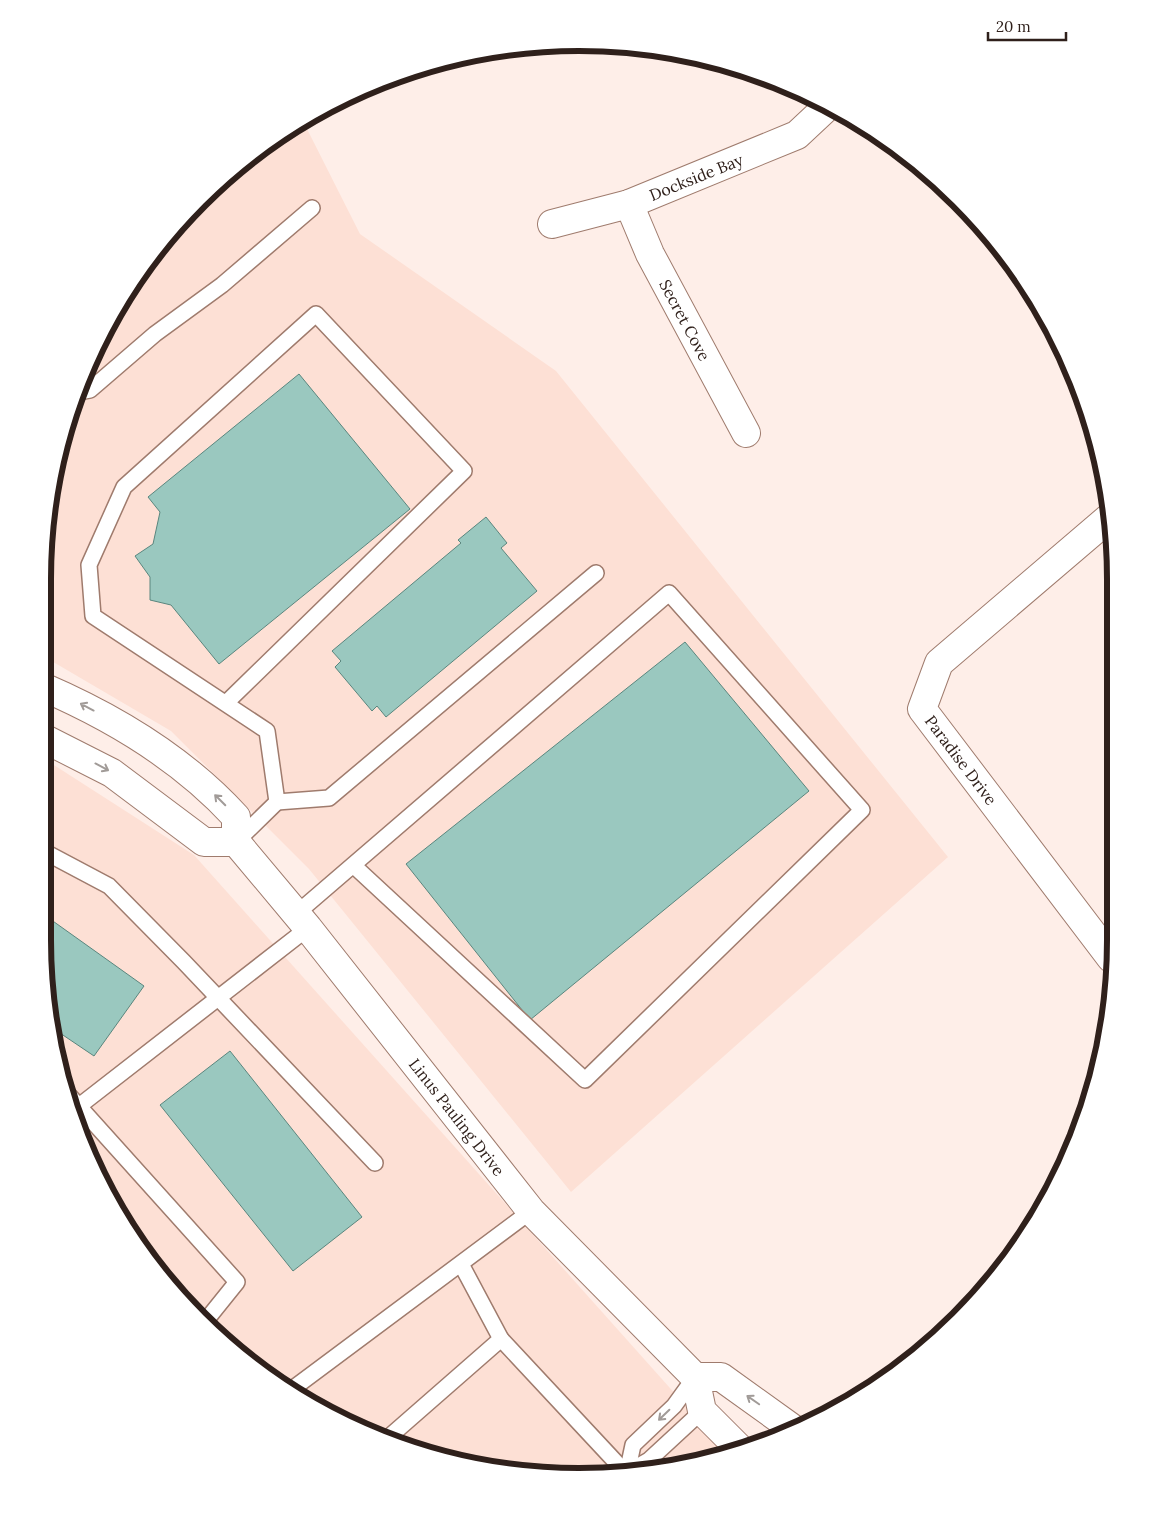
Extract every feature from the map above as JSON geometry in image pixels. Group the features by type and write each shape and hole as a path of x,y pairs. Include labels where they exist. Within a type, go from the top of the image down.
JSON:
{"street":[{"name":"Dockside Bay","path":"552,224 629,204 797,135 822,111"},
{"name":"Secret Cove","path":"629,204 650,254 746,433"},
{"name":"Paradise Drive","path":"1103,522 939,663 922,709 1107,952"},
{"path":"51,690 72,699 134,733 198,780 218,797 236,817 236,842 204,842 112,773 51,742"},
{"name":"Linus Pauling Drive","path":"236,842 302,921 531,1211 695,1377"},
{"path":"735,1444 702,1411 695,1377 721,1377 788,1425"}],"lane":[{"path":"86,391 90,390 155,334 222,284 312,208"},
{"path":"226,703 464,471 316,314 124,488 89,565 93,616 268,731 277,802"},
{"path":"236,842 277,802 329,798 596,573"},
{"path":"78,1106 218,998 302,921 353,865 669,594 862,810 586,1080 353,865"},
{"path":"51,854 109,886 375,1163"},
{"path":"80,1112 237,1282 209,1316"},
{"path":"297,1386 531,1211"},
{"path":"461,1264 501,1339 621,1466"},
{"path":"393,1434 501,1339"},
{"path":"629,1465 633,1445 674,1406 695,1377"},
{"path":"644,1463 650,1460 702,1411"}],"shaded area":[{"path":"306,127 360,234 556,371 948,857 571,1192 309,869 171,731 51,661 52,544 61,476 79,409 91,377 122,315 140,286 182,231 231,182 258,160"},
{"path":"51,763 194,855 723,1448 682,1458 648,1463 614,1467 579,1468 544,1467 510,1463 442,1450 377,1428 315,1397 286,1379 231,1337 182,1288 140,1233 122,1204 91,1142 69,1077 61,1043 52,975"}],"building":[{"path":"299,374 410,509 219,664 171,605 150,600 150,577 135,556 153,544 160,512 148,497"},
{"path":"486,517 507,543 501,548 537,591 386,717 377,706 372,711 335,667 341,661 332,651 461,543 458,540"},
{"path":"685,642 809,791 530,1020 406,864"},
{"path":"51,920 144,986 94,1056 59,1033 52,975"},
{"path":"230,1051 362,1217 293,1271 160,1105"}]}
